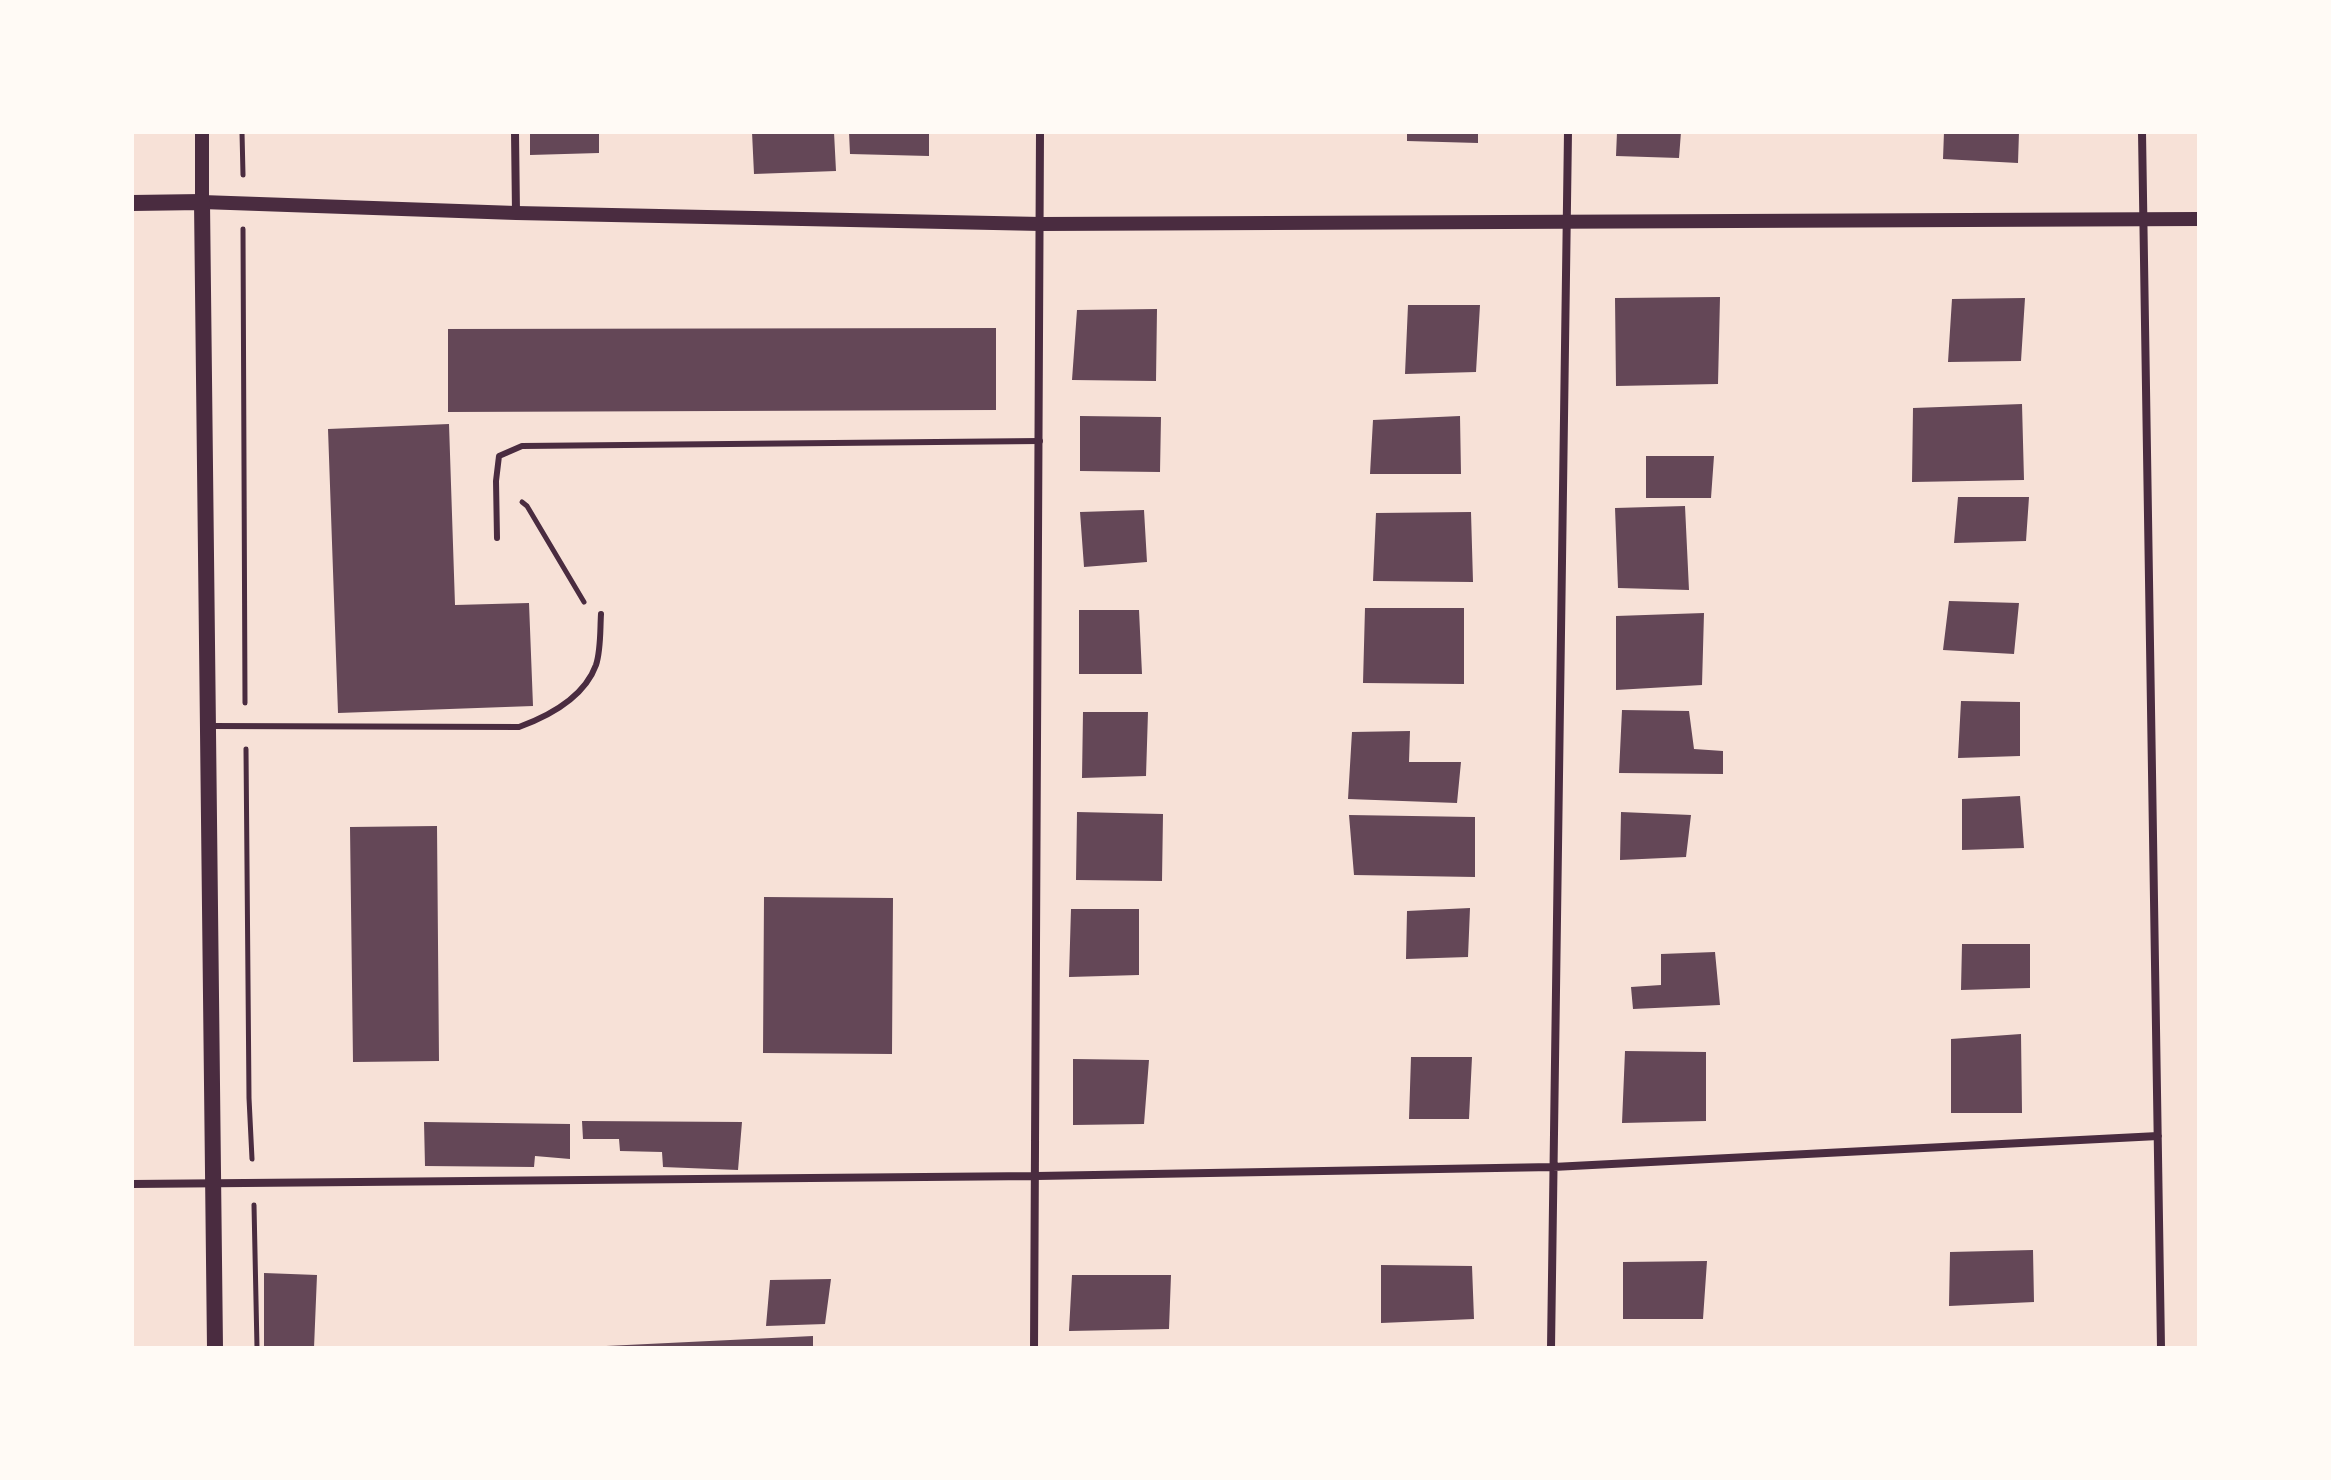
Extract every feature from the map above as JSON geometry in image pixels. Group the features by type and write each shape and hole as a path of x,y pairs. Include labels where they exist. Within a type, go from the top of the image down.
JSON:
{"main road":[{"path":"132,203 202,202 215,1348"}],"street":[{"path":"202,132 202,202 516,213 1041,224 2199,219"},
{"path":"515,132 516,213"},
{"path":"1034,1348 1040,132"},
{"path":"1551,1348 1568,132"},
{"path":"2142,132 2161,1348"},
{"path":"132,1184 1037,1176 1553,1167 2158,1136"}],"lane":[{"path":"497,538 499,456 522,446 1040,441"},
{"path":"207,726 519,727 543,718 582,690 597,664 601,614"}],"path":[{"path":"242,132 243,149"},
{"path":"242,261 249,1098 257,1348"},
{"path":"496,481 527,506 581,600 601,614"}],"building":[{"path":"530,132 599,132 599,153 530,155"},
{"path":"752,132 834,132 836,171 754,174"},
{"path":"849,132 929,132 929,156 850,154"},
{"path":"1407,132 1478,132 1478,143 1407,141"},
{"path":"1617,132 1681,132 1679,158 1616,156"},
{"path":"1944,132 2019,132 2018,163 1943,159"},
{"path":"1720,297 1718,384 1616,386 1615,298"},
{"path":"2025,298 2021,361 1948,362 1952,299"},
{"path":"1408,305 1480,305 1476,372 1405,374"},
{"path":"1157,309 1156,381 1072,380 1077,310"},
{"path":"996,328 996,410 448,412 448,329"},
{"path":"2022,404 2024,480 1912,482 1913,408"},
{"path":"1080,416 1161,417 1160,472 1080,471"},
{"path":"1460,416 1461,474 1370,474 1373,420"},
{"path":"449,424 455,605 529,603 533,706 338,713 328,429"},
{"path":"1646,456 1714,456 1711,498 1646,498"},
{"path":"1958,497 2029,497 2026,541 1954,543"},
{"path":"1685,506 1689,590 1618,588 1615,508"},
{"path":"1144,510 1147,562 1084,567 1080,512"},
{"path":"1471,512 1473,582 1373,581 1376,513"},
{"path":"1949,601 2019,603 2014,654 1943,650"},
{"path":"1365,608 1464,608 1464,684 1363,683"},
{"path":"1079,610 1139,610 1142,674 1079,674"},
{"path":"1704,613 1702,685 1616,690 1616,616"},
{"path":"1961,701 2020,702 2020,756 1958,758"},
{"path":"1622,710 1689,711 1694,749 1723,751 1723,774 1619,773"},
{"path":"1083,712 1148,712 1146,776 1082,778"},
{"path":"1410,731 1409,762 1461,762 1457,803 1348,799 1352,732"},
{"path":"2020,796 2024,848 1962,850 1962,799"},
{"path":"1077,812 1163,814 1162,881 1076,880"},
{"path":"1621,812 1691,815 1686,857 1620,860"},
{"path":"1349,815 1475,817 1475,877 1354,875"},
{"path":"437,826 439,1061 353,1062 350,827"},
{"path":"764,897 893,898 892,1054 763,1053"},
{"path":"1470,908 1468,957 1406,959 1407,911"},
{"path":"1071,909 1139,909 1139,975 1069,977"},
{"path":"1962,944 2030,944 2030,988 1961,990"},
{"path":"1715,952 1720,1005 1633,1009 1631,987 1661,985 1661,954"},
{"path":"2021,1034 2022,1113 1951,1113 1951,1039"},
{"path":"1625,1051 1706,1052 1706,1121 1622,1123"},
{"path":"1411,1057 1472,1057 1469,1119 1409,1119"},
{"path":"1073,1059 1149,1060 1144,1124 1073,1125"},
{"path":"582,1121 742,1122 738,1170 663,1167 662,1152 620,1151 619,1139 583,1139"},
{"path":"424,1122 570,1124 570,1159 535,1156 534,1167 425,1166"},
{"path":"2033,1250 2034,1302 1949,1306 1950,1252"},
{"path":"1707,1261 1703,1319 1623,1319 1623,1262"},
{"path":"1381,1265 1472,1266 1474,1319 1381,1323"},
{"path":"264,1273 317,1275 314,1348 264,1348"},
{"path":"1072,1275 1171,1275 1169,1329 1069,1331"},
{"path":"831,1279 825,1324 766,1326 770,1280"},
{"path":"813,1336 813,1348 606,1348 606,1346"}]}
